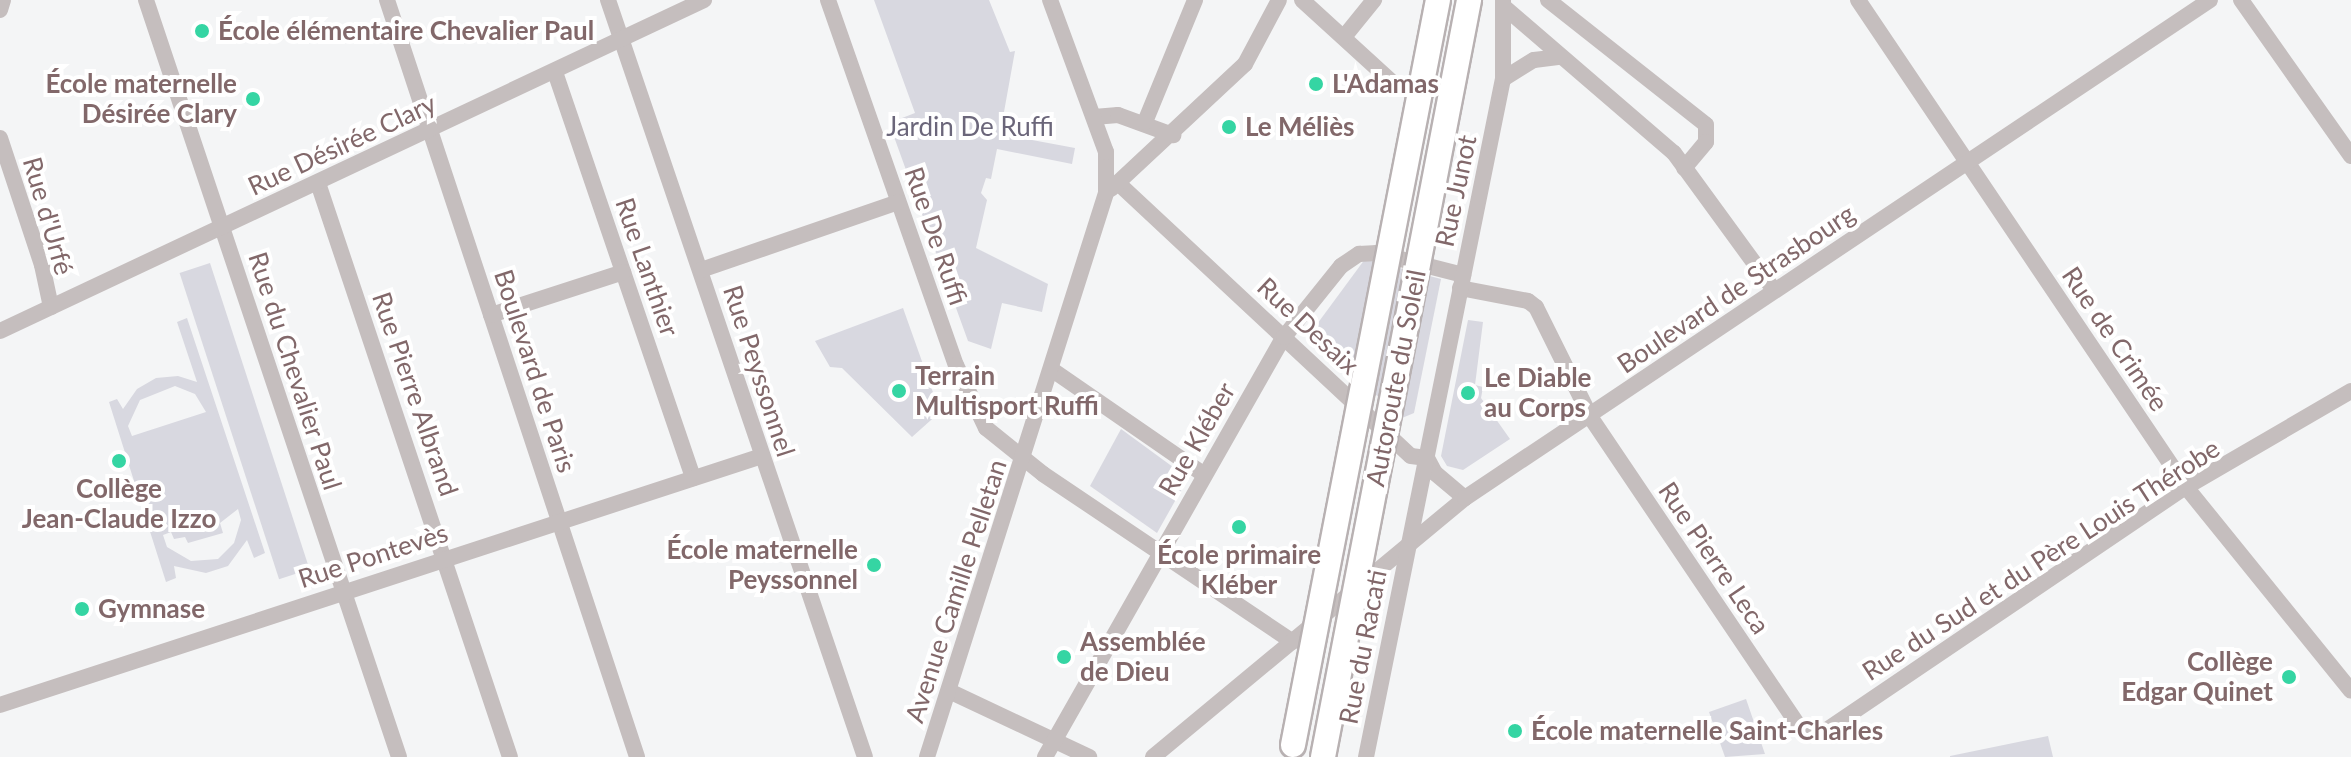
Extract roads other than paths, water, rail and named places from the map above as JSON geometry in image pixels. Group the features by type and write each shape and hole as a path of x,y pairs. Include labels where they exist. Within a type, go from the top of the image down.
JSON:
{"highway":[{"name":"Autoroute du Soleil","path":"1293,745 1438,0"},
{"name":"Autoroute du Soleil","path":"1323,757 1469,0"}],"street":[{"path":"0,10 3,0"},
{"name":"Rue du Chevalier Paul","path":"146,0 399,757"},
{"name":"Boulevard de Paris","path":"387,0 637,757"},
{"name":"Rue Peyssonnel","path":"608,0 865,757"},
{"name":"Rue Désirée Clary","path":"0,331 704,0"},
{"name":"Rue De Ruffi","path":"828,0 972,406 992,435 1158,554 1293,642"},
{"name":"Avenue Camille Pelletan","path":"927,757 1029,461 1051,369 1112,188 1106,152 1050,0"},
{"path":"1145,122 1195,0"},
{"path":"1112,188 1173,135 1245,64 1279,0"},
{"path":"1302,0 1395,85"},
{"path":"1344,37 1374,0"},
{"path":"1524,0 1506,7 1684,168 1774,290"},
{"name":"Rue de Crimée","path":"1858,0 2186,487 2351,691"},
{"name":"Boulevard de Strasbourg","path":"1153,757 1465,498 1591,418 1774,290 2210,0"},
{"path":"2241,0 2351,156"},
{"path":"1554,2 1706,125 1706,142 1684,168"},
{"name":"Rue Junot","path":"1407,547 1503,79 1506,7"},
{"path":"1503,79 1534,60 1560,57"},
{"name":"Rue Lanthier","path":"555,72 693,478"},
{"path":"1094,117 1105,114 1145,122 1173,135"},
{"name":"Rue d'Urfé","path":"0,138 42,265 51,307"},
{"name":"Rue Pierre Albrand","path":"318,183 510,757"},
{"name":"Rue Desaix","path":"1112,188 1284,337 1411,456 1427,458 1435,473 1465,498"},
{"path":"701,270 898,202"},
{"name":"Rue Kléber","path":"1045,757 1203,474 1284,337 1341,266 1359,254 1377,253 1461,282"},
{"path":"491,315 623,272"},
{"name":"Rue Pierre Leca","path":"1461,282 1533,303 1591,418 1798,725"},
{"path":"1051,369 1203,474"},
{"name":"Rue du Sud et du Père Louis Thérobe","path":"1798,725 1809,733 1822,733 2186,487 2351,391"},
{"name":"Rue Pontevès","path":"0,705 559,519 762,456"},
{"name":"Rue du Racati","path":"1366,757 1407,547"},
{"path":"949,691 1089,757"}],"place":[{"name":"École élémentaire Chevalier Paul","path":"202,31"},
{"name":"L'Adamas","path":"1316,84"},
{"name":"École maternelle Désirée Clary","path":"253,99"},
{"name":"Le Méliès","path":"1229,127"},
{"name":"Terrain Multisport Ruffi","path":"899,391"},
{"name":"Le Diable au Corps","path":"1468,393"},
{"name":"Collège Jean-Claude Izzo","path":"119,461"},
{"name":"École primaire Kléber","path":"1239,527"},
{"name":"École maternelle Peyssonnel","path":"874,565"},
{"name":"Gymnase","path":"82,609"},
{"name":"Assemblée de Dieu","path":"1064,657"},
{"name":"Collège Edgar Quinet","path":"2289,677"},
{"name":"École maternelle Saint-Charles","path":"1515,731"}],"park label":[{"name":"Jardin De Ruffi","path":"970,127"}]}
